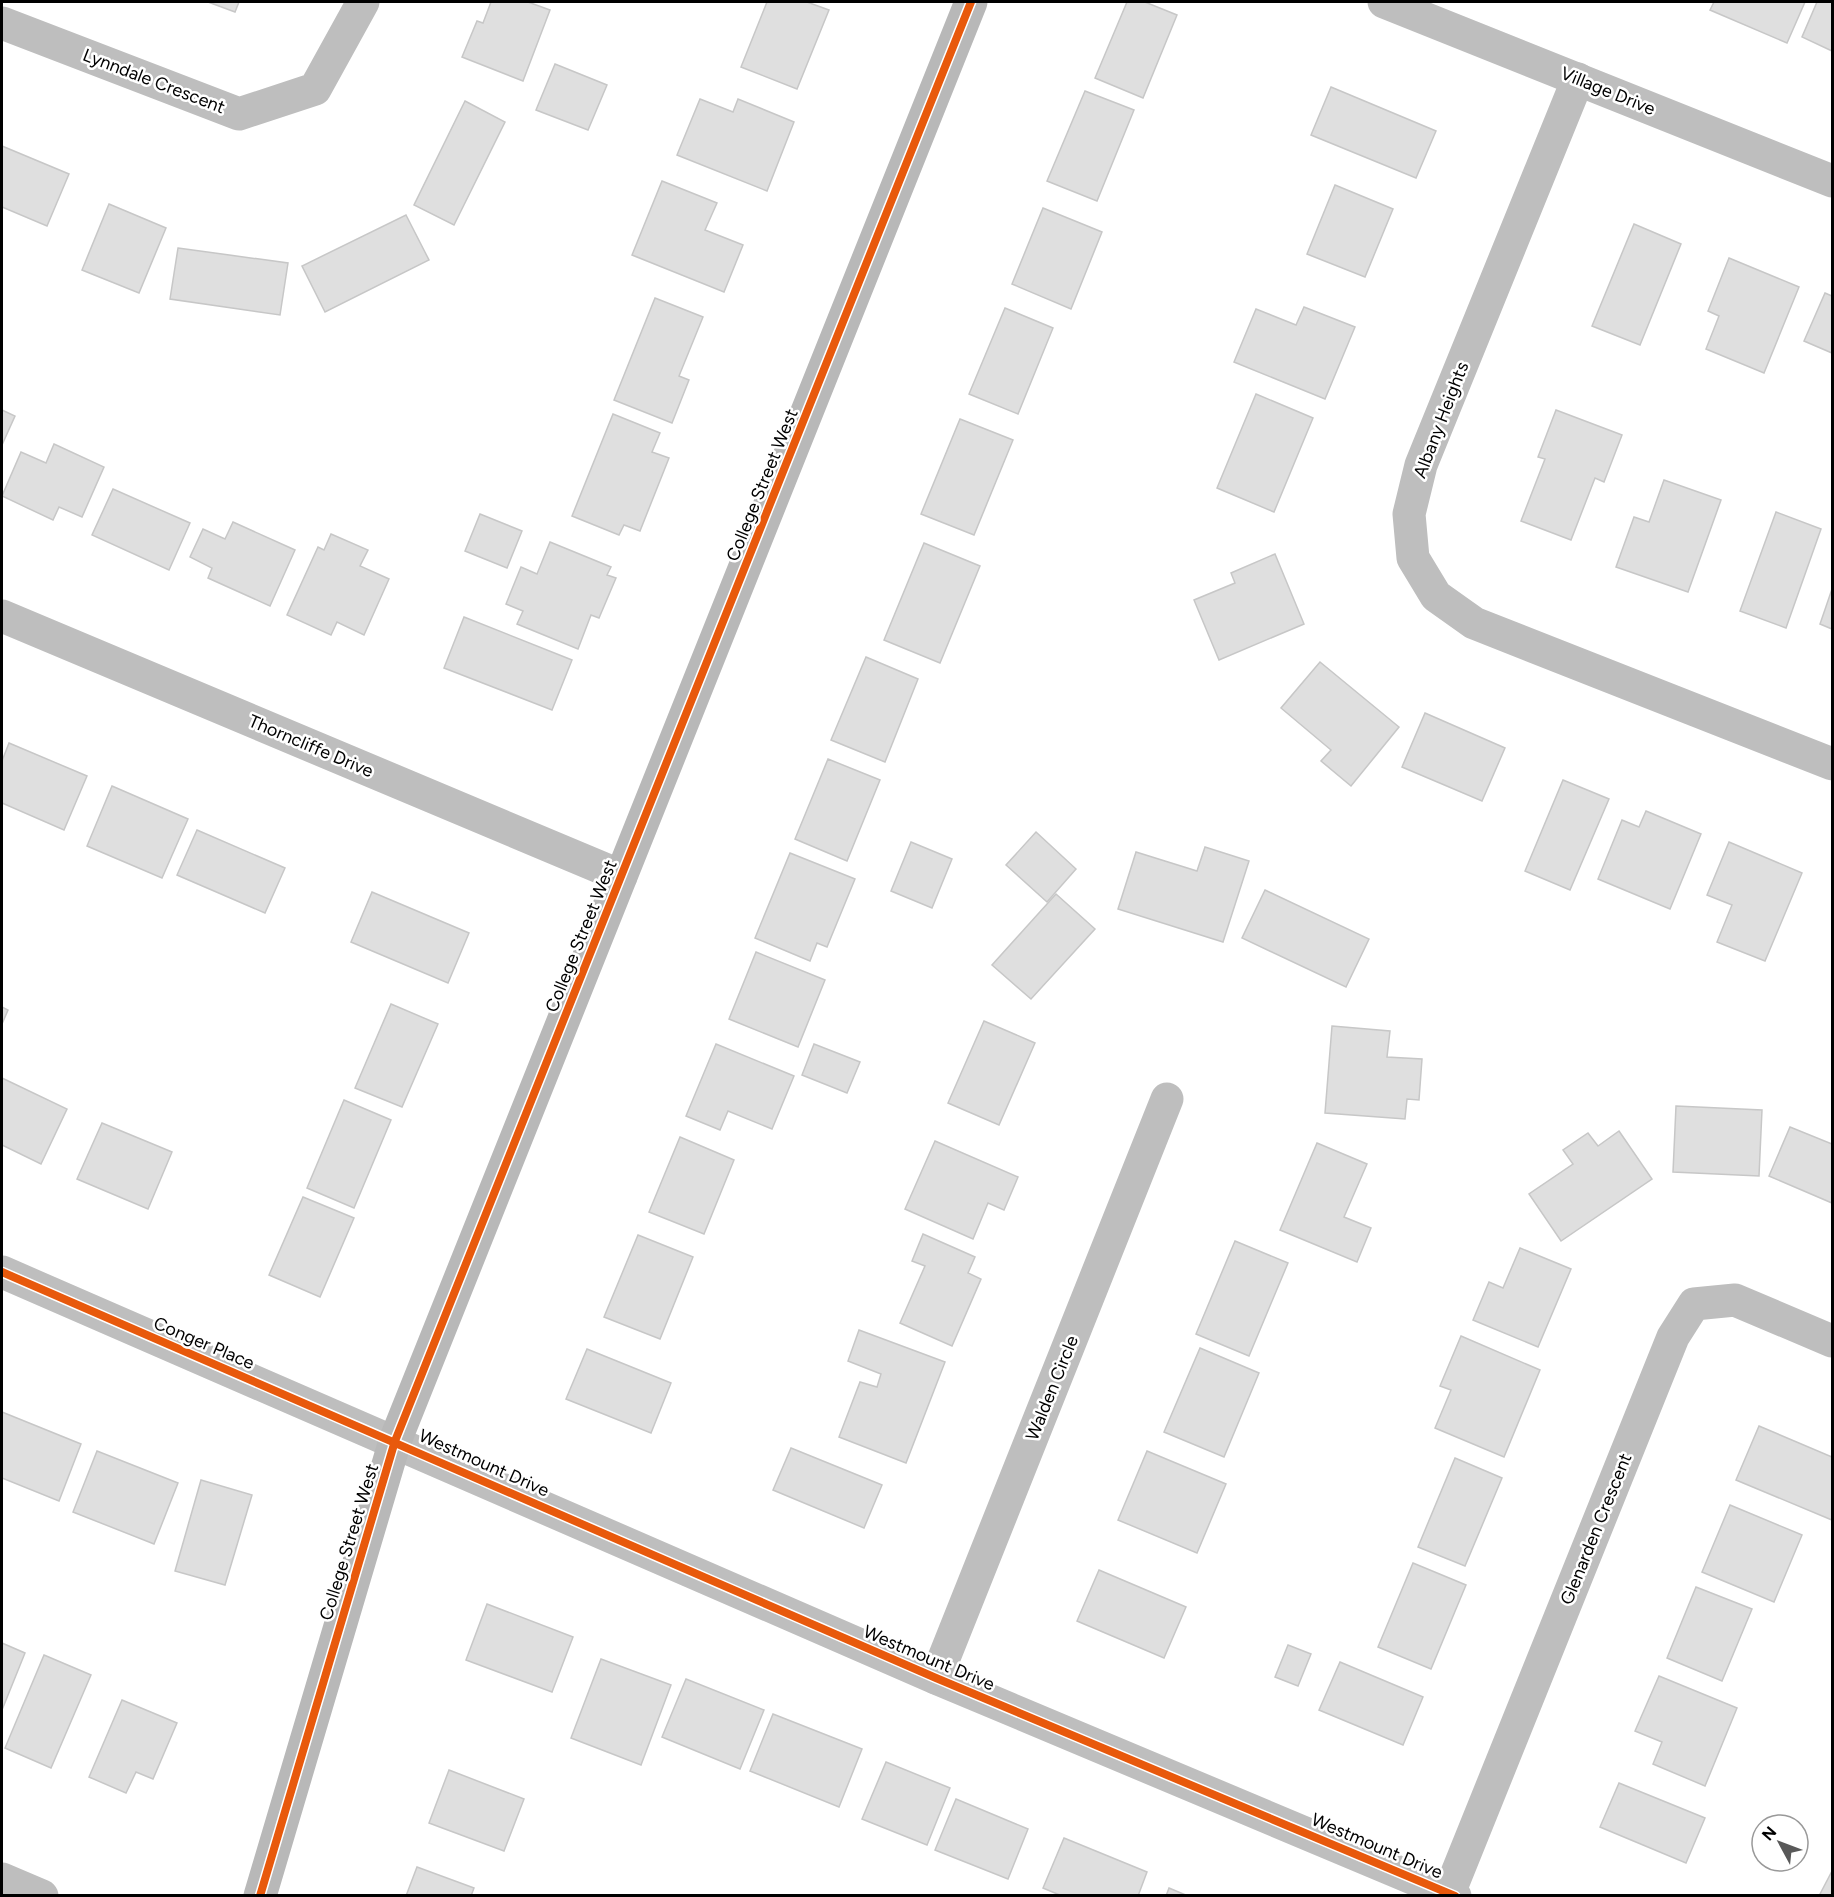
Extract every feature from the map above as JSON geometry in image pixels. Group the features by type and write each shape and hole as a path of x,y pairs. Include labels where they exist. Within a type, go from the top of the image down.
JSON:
{"street":[{"name":"Lynndale Crescent","path":"2,23 239,114 315,88 363,2"},
{"name":"College Street West","path":"260,1896 395,1441 971,2"},
{"name":"Village Drive","path":"1384,2 1833,181"},
{"name":"Albany Heights","path":"1578,79 1421,465 1409,514 1413,558 1436,596 1474,623 1833,764"},
{"name":"Thorncliffe Drive","path":"2,616 621,876"},
{"name":"Walden Circle","path":"936,1678 1167,1099"},
{"name":"Conger Place","path":"2,1272 395,1441"},
{"name":"Glenarden Crescent","path":"1452,1894 1673,1337 1694,1304 1735,1300 1833,1341"},
{"name":"Westmount Drive","path":"395,1441 936,1678 1452,1894"},
{"path":"2,1879 42,1896"}],"building":[{"path":"208,2 239,2 235,12"},
{"path":"491,2 528,2 550,10 523,81 462,57 477,21 483,23"},
{"path":"767,2 807,2 829,10 797,89 741,67"},
{"path":"1127,2 1145,2 1177,15 1143,98 1095,78"},
{"path":"1714,2 1805,2 1787,43 1710,10"},
{"path":"1817,2 1832,2 1832,51 1802,37"},
{"path":"555,64 607,85 588,130 536,110"},
{"path":"1331,87 1436,131 1416,178 1311,135"},
{"path":"1085,91 1134,110 1097,201 1047,181"},
{"path":"700,99 733,112 738,99 794,122 767,191 677,155"},
{"path":"465,101 505,122 454,225 414,205"},
{"path":"2,146 69,174 47,226 2,207"},
{"path":"662,181 717,203 705,230 743,245 724,292 632,255"},
{"path":"1335,185 1393,209 1365,277 1307,254"},
{"path":"109,204 166,228 139,293 82,270"},
{"path":"1043,208 1102,232 1071,309 1012,284"},
{"path":"406,215 429,260 325,312 302,266"},
{"path":"1634,224 1681,244 1640,345 1592,326"},
{"path":"178,248 288,263 280,315 170,299"},
{"path":"1729,258 1799,287 1764,373 1706,349 1719,316 1708,311"},
{"path":"1825,293 1832,296 1832,353 1804,341"},
{"path":"655,298 703,317 679,376 689,380 672,423 614,400"},
{"path":"1304,307 1355,327 1325,399 1234,362 1256,309 1296,325"},
{"path":"1005,308 1053,328 1018,414 969,394"},
{"path":"1256,394 1313,418 1274,512 1217,488"},
{"path":"2,410 15,416 2,445"},
{"path":"1556,410 1622,435 1604,482 1595,478 1571,540 1521,521 1545,459 1538,457"},
{"path":"613,414 660,433 652,452 669,458 640,531 624,525 619,535 572,516"},
{"path":"960,419 1013,440 974,535 921,514"},
{"path":"54,444 104,467 82,517 59,507 53,520 2,496 21,452 46,463"},
{"path":"1664,480 1721,500 1688,592 1616,567 1634,517 1649,522"},
{"path":"113,489 190,523 169,570 92,535"},
{"path":"1776,512 1821,529 1786,628 1740,611"},
{"path":"480,514 522,531 507,568 465,551"},
{"path":"233,522 295,550 270,606 208,578 212,568 190,557 203,529 225,539"},
{"path":"331,534 368,550 360,566 389,579 364,635 337,622 331,635 287,615 318,547 324,550"},
{"path":"550,542 611,567 607,575 616,578 599,618 591,615 578,649 517,624 523,611 506,604 521,567 537,574"},
{"path":"924,543 980,566 940,663 884,640"},
{"path":"1275,554 1304,624 1219,660 1194,600 1235,583 1231,573"},
{"path":"1832,589 1832,629 1820,624"},
{"path":"464,617 572,660 552,710 444,668"},
{"path":"866,657 918,679 885,762 831,740"},
{"path":"1320,662 1399,727 1351,786 1321,761 1331,750 1281,708"},
{"path":"1425,713 1505,748 1482,801 1402,767"},
{"path":"9,743 87,776 64,830 2,803 2,761"},
{"path":"828,759 880,780 847,861 795,839"},
{"path":"1563,780 1609,799 1570,890 1525,871"},
{"path":"112,786 188,819 162,878 87,846"},
{"path":"1646,811 1701,834 1670,909 1598,879 1622,820 1639,827"},
{"path":"197,830 285,868 265,913 177,875"},
{"path":"1036,832 1076,869 1047,902 1006,865"},
{"path":"911,842 952,859 932,908 891,891"},
{"path":"1729,842 1802,873 1765,961 1717,942 1732,905 1707,895"},
{"path":"1205,847 1249,861 1223,942 1118,909 1136,852 1197,871"},
{"path":"790,853 855,879 827,947 817,943 810,961 755,938"},
{"path":"1265,890 1369,939 1346,987 1242,938"},
{"path":"372,892 469,933 448,983 351,942"},
{"path":"1056,894 1095,929 1031,999 992,965"},
{"path":"756,952 825,980 798,1047 729,1019"},
{"path":"391,1004 438,1024 402,1107 355,1088"},
{"path":"2,1007 8,1010 2,1024"},
{"path":"984,1021 1035,1043 999,1125 948,1103"},
{"path":"1332,1026 1390,1031 1387,1057 1422,1059 1419,1100 1407,1099 1405,1119 1325,1113"},
{"path":"716,1044 794,1076 772,1129 728,1111 720,1130 686,1116"},
{"path":"814,1044 860,1062 847,1093 802,1075"},
{"path":"2,1078 67,1109 41,1164 2,1145"},
{"path":"344,1100 391,1120 354,1208 307,1188"},
{"path":"1676,1106 1762,1110 1759,1176 1673,1172"},
{"path":"102,1123 172,1152 148,1209 77,1179"},
{"path":"1790,1127 1832,1144 1832,1203 1769,1176"},
{"path":"1619,1131 1652,1179 1561,1241 1529,1194 1573,1164 1563,1150 1588,1133 1598,1146"},
{"path":"680,1137 734,1160 704,1234 649,1212"},
{"path":"935,1141 1018,1177 1004,1210 988,1203 973,1239 905,1209"},
{"path":"1317,1143 1367,1164 1344,1217 1371,1228 1357,1262 1280,1230"},
{"path":"303,1197 354,1218 320,1297 269,1275"},
{"path":"923,1234 975,1257 968,1273 981,1279 952,1346 900,1323 925,1266 912,1261"},
{"path":"638,1235 693,1257 660,1339 604,1317"},
{"path":"1235,1241 1288,1263 1249,1356 1196,1334"},
{"path":"1520,1248 1571,1269 1538,1347 1473,1320 1489,1282 1503,1288"},
{"path":"859,1330 945,1362 906,1463 839,1437 860,1382 877,1387 881,1374 848,1361"},
{"path":"1461,1336 1540,1370 1504,1457 1435,1428 1451,1390 1440,1386"},
{"path":"1200,1348 1259,1373 1224,1457 1164,1432"},
{"path":"587,1349 671,1383 651,1433 566,1399"},
{"path":"2,1412 81,1444 59,1501 2,1478"},
{"path":"1759,1426 1832,1457 1832,1520 1736,1480"},
{"path":"791,1448 882,1485 864,1528 773,1490"},
{"path":"97,1451 178,1483 154,1544 73,1512"},
{"path":"1147,1451 1226,1484 1197,1553 1118,1520"},
{"path":"1455,1458 1502,1478 1465,1566 1418,1547"},
{"path":"201,1480 252,1495 225,1585 175,1571"},
{"path":"1730,1505 1802,1535 1774,1602 1702,1572"},
{"path":"1413,1563 1466,1585 1431,1669 1378,1647"},
{"path":"1099,1570 1186,1607 1164,1658 1077,1621"},
{"path":"1696,1587 1752,1609 1722,1681 1667,1658"},
{"path":"487,1604 573,1637 552,1692 466,1660"},
{"path":"2,1643 25,1653 2,1710"},
{"path":"1288,1645 1311,1654 1298,1686 1275,1677"},
{"path":"44,1655 91,1675 51,1768 5,1748"},
{"path":"601,1659 671,1685 641,1765 571,1738"},
{"path":"1340,1662 1423,1697 1403,1745 1319,1710"},
{"path":"1659,1676 1737,1708 1705,1786 1653,1764 1662,1742 1635,1731"},
{"path":"686,1679 764,1710 740,1769 662,1737"},
{"path":"122,1700 177,1723 153,1779 136,1772 126,1793 89,1777"},
{"path":"773,1714 862,1749 839,1807 750,1771"},
{"path":"886,1762 950,1788 927,1845 862,1819"},
{"path":"449,1770 524,1799 504,1851 429,1823"},
{"path":"1619,1783 1705,1818 1686,1863 1600,1827"},
{"path":"956,1799 1028,1829 1008,1879 935,1850"},
{"path":"1064,1838 1147,1872 1138,1896 1062,1896 1043,1888"},
{"path":"417,1867 474,1888 471,1896 406,1896"},
{"path":"1832,1871 1832,1896 1819,1896"},
{"path":"1169,1888 1188,1896 1166,1896"}],"cycle path":[{"path":"260,1896 395,1441 971,2"},
{"path":"2,1272 936,1678 1455,1896"}]}
